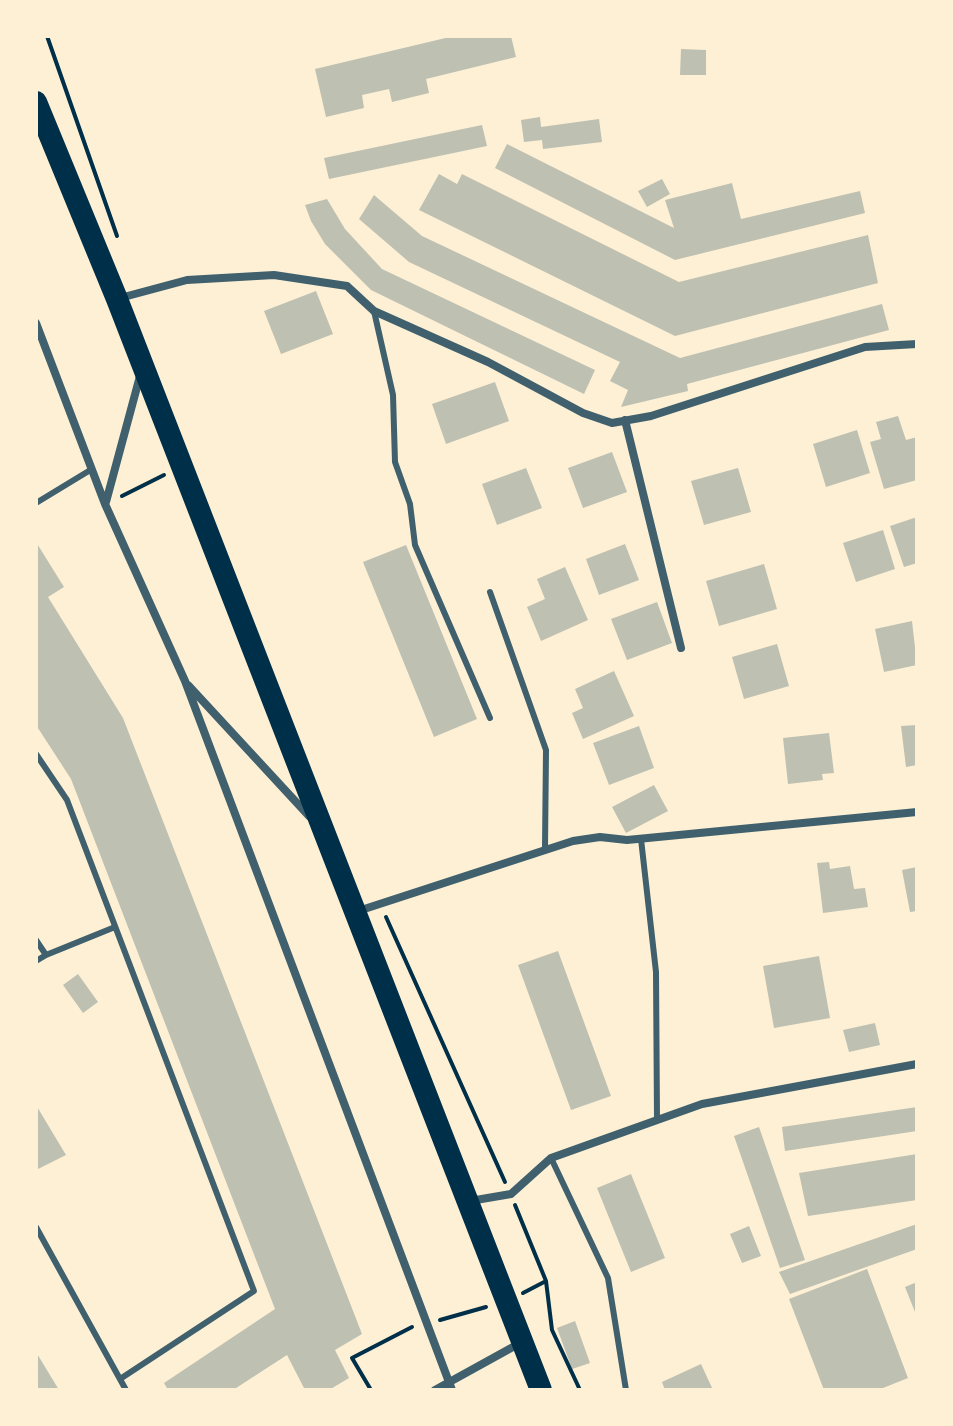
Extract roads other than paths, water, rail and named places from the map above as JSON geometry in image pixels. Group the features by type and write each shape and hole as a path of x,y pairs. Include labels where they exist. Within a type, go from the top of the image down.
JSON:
{"highway":[{"path":"36,102 117,299 465,1202 541,1390"}],"street":[{"path":"117,299 187,280 274,275 347,286 374,311 488,362 583,413 612,423 651,416 865,347 917,344"},
{"path":"36,323 105,504 185,681 450,1386"},
{"path":"105,504 142,367"},
{"path":"625,420 681,648"},
{"path":"185,681 322,830"},
{"path":"355,912 545,847 600,837 641,839 917,812"},
{"path":"465,1202 511,1194 551,1158 702,1104 917,1064"},
{"path":"435,1390 450,1386 523,1342"}],"lane":[{"path":"374,311 393,395 395,462 410,504 415,545 490,718"},
{"path":"36,503 92,469"},
{"path":"490,592 546,750 545,847"},
{"path":"36,754 67,800 254,1291 120,1379"},
{"path":"641,839 656,972 657,1119"},
{"path":"36,961 115,927"},
{"path":"36,940 46,955"},
{"path":"551,1158 608,1278 626,1390"},
{"path":"36,1227 126,1390"}]}
